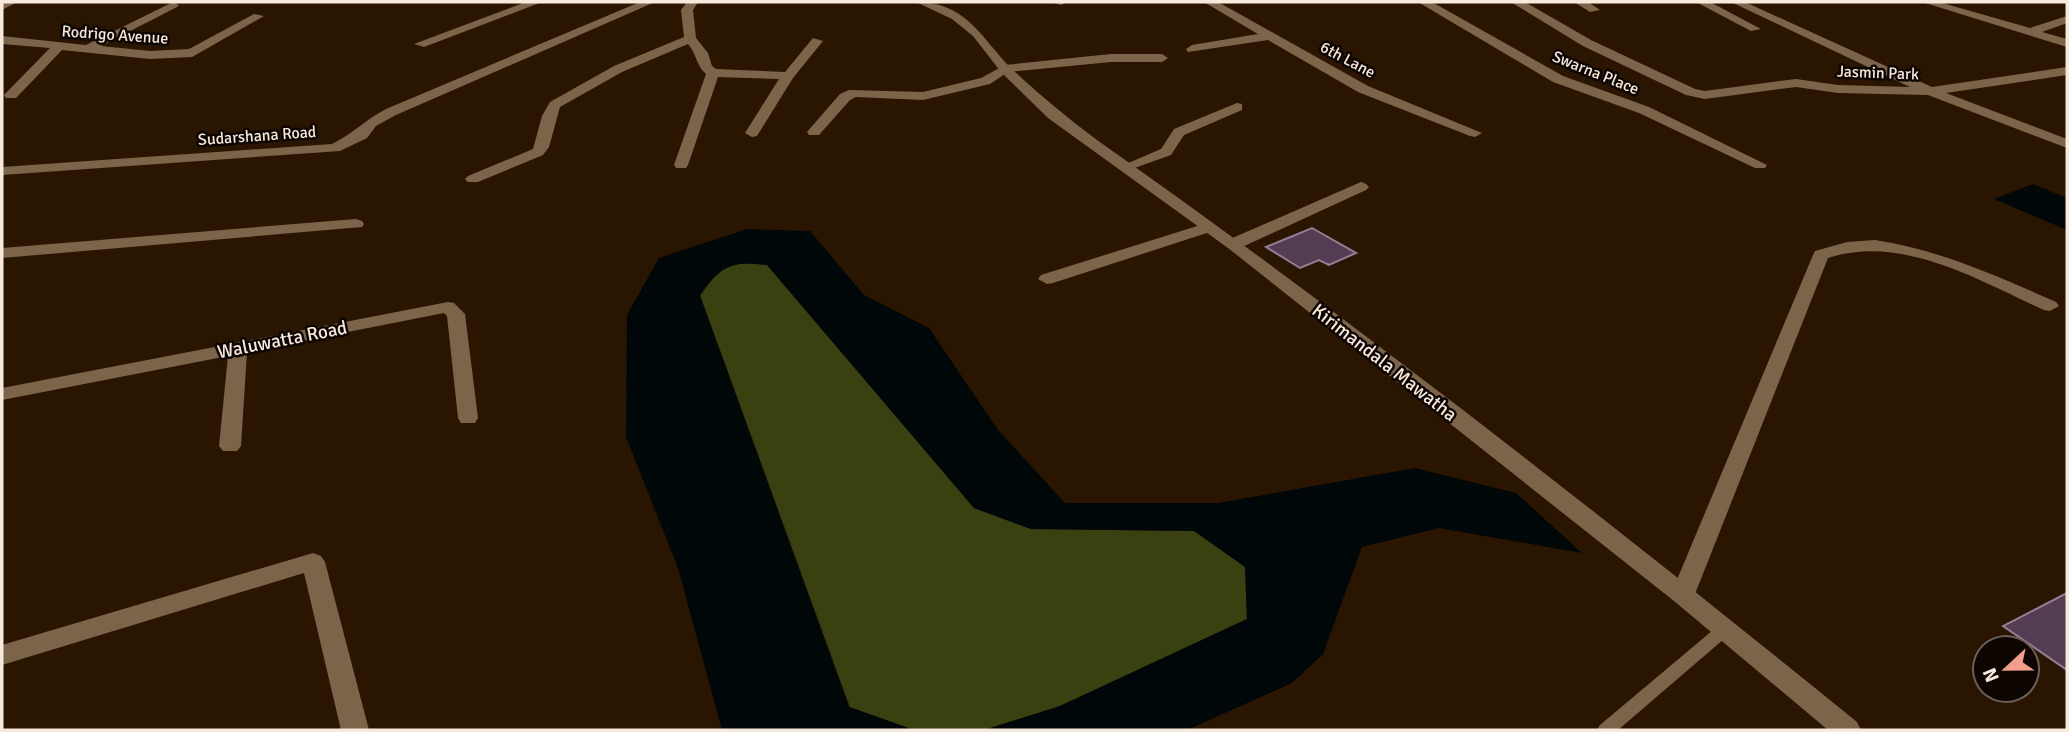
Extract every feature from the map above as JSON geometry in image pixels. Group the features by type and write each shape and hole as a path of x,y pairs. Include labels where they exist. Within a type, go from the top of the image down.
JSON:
{"street":[{"path":"2,7 11,2"},
{"path":"420,44 536,2"},
{"name":"Sudarshana Road","path":"2,171 335,148 362,135 371,123 391,112 649,2"},
{"path":"692,2 687,10 690,39 702,53 706,68 713,73 788,76"},
{"name":"Kirimandala Mawatha","path":"921,2 956,17 977,33 1005,69 1053,115 1234,244 1683,594 1847,730"},
{"name":"6th Lane","path":"1210,2 1363,89 1475,133"},
{"name":"Swarna Place","path":"1424,2 1558,79 1644,110 1760,165"},
{"name":"Jasmin Park","path":"1517,2 1587,43 1691,92 1714,96 1796,83 1838,89 1930,91 2066,71"},
{"path":"1580,2 1594,10"},
{"path":"1702,2 1755,29"},
{"path":"1736,2 1930,91 2067,144"},
{"path":"1928,2 2067,43"},
{"path":"88,48 173,5"},
{"name":"Rodrigo Avenue","path":"2,40 149,55 192,53 258,16"},
{"path":"2031,32 2067,19"},
{"path":"1192,48 1271,36"},
{"path":"473,179 538,152 542,147 548,116 555,104 618,69 690,39"},
{"path":"752,133 788,76 817,41"},
{"path":"11,96 59,46"},
{"path":"814,132 845,97 854,93 937,94 985,81 1005,69 1111,58 1162,58"},
{"path":"681,165 713,73"},
{"path":"1126,167 1166,152 1179,132 1237,107"},
{"path":"1234,244 1361,187"},
{"path":"2,253 356,224"},
{"path":"1047,279 1210,227"},
{"path":"1683,594 1821,255 1832,249 1862,247 1895,248 1934,255 2050,306"},
{"name":"Waluwatta Road","path":"2,394 448,307 456,314 468,418"},
{"path":"230,446 238,348"},
{"path":"2,655 313,562 355,730"}],"lane":[{"path":"1606,730 1725,629"}],"green space":[{"path":"743,263 767,265 974,508 1031,529 1194,531 1245,566 1247,619 1060,706 984,730 914,730 850,707 700,295 719,269"}],"shaded area":[{"path":"2033,184 2067,198 2067,230 1994,199"},
{"path":"747,229 810,231 864,295 929,328 998,430 1065,503 1218,503 1415,468 1516,493 1582,553 1439,528 1362,547 1323,654 1292,683 1187,730 984,730 1060,706 1247,619 1245,567 1194,531 1031,529 974,508 767,265 736,265 728,267 714,278 700,296 849,707 914,730 722,730 678,568 626,437 627,315 659,258"}],"building":[{"path":"1312,228 1356,253 1329,265 1319,260 1300,268 1266,247"},
{"path":"2067,593 2067,670 2041,652 2041,634 2015,634 2003,626"}]}
